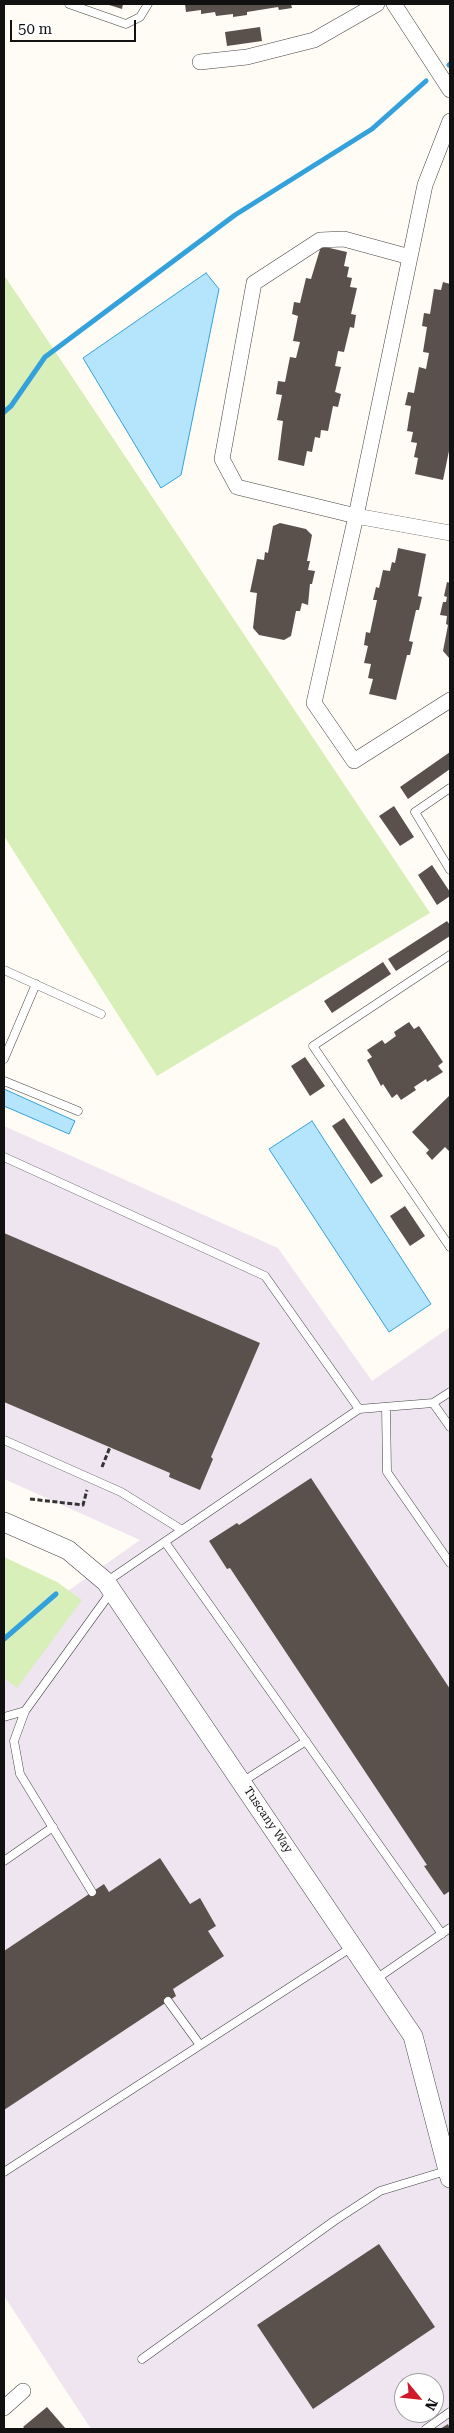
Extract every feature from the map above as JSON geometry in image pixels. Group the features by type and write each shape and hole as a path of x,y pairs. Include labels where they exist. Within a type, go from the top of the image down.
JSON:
{"street":[{"path":"200,62 247,58 314,40 377,4"},
{"path":"394,4 450,90"},
{"path":"450,121 425,185 356,516 314,703 354,761 450,700"},
{"path":"410,257 344,239 320,240 254,283 222,459 236,487 356,516 450,533"},
{"name":"Tuscany Way","path":"4,1522 68,1550 109,1586 413,2036 449,2174"},
{"path":"4,2408 23,2391"}],"lane":[{"path":"69,4 126,24 140,17 148,4"},
{"path":"450,788 415,812 450,870"},
{"path":"450,955 313,1046 450,1247"},
{"path":"4,970 101,1014"},
{"path":"4,1059 36,984"},
{"path":"4,1081 78,1111"},
{"path":"4,1157 265,1276 359,1409"},
{"path":"92,1892 20,1774 14,1741 25,1710 109,1586 165,1542 359,1409 433,1403 450,1392"},
{"path":"433,1403 450,1427"},
{"path":"386,1407 387,1472 450,1562"},
{"path":"4,1440 121,1492 182,1530"},
{"path":"165,1542 442,1934"},
{"path":"4,1716 25,1710"},
{"path":"242,1782 306,1741"},
{"path":"4,1861 53,1827"},
{"path":"376,1979 450,1928"},
{"path":"4,2172 354,1946"},
{"path":"168,2001 200,2045"},
{"path":"142,2359 334,2221 380,2192 449,2174"},
{"path":"426,2429 450,2412"}],"path":[{"path":"102,1467 110,1447"},
{"path":"30,1499 82,1505 87,1490"}],"shaded area":[{"path":"4,1126 278,1248 372,1381 450,1327 450,2429 91,2429 4,2296 4,1636 140,1540 4,1479"}],"green space":[{"path":"4,275 430,913 157,1076 4,836"},
{"path":"4,1557 57,1582 82,1600 17,1688 4,1678"}],"water":[{"path":"206,273 219,289 181,475 161,488 83,358"},
{"path":"4,1089 75,1121 69,1134 4,1106"},
{"path":"312,1121 431,1304 389,1332 269,1149"}],"building":[{"path":"106,4 123,4 122,9"},
{"path":"185,4 291,4 292,8 279,10 278,7 247,12 247,15 233,17 233,14 216,16 215,12 201,14 201,10 186,12"},
{"path":"260,27 262,41 227,46 225,32"},
{"path":"321,246 347,252 344,266 349,267 347,277 352,278 350,287 357,288 351,314 356,315 354,328 350,327 344,352 338,351 335,366 341,367 335,392 341,394 338,407 333,406 328,431 321,430 320,438 315,437 312,452 307,451 304,466 278,460 283,421 277,420 282,395 276,394 278,381 285,382 290,357 296,358 300,342 293,341 298,316 292,314 294,302 300,303 306,278 311,279"},
{"path":"443,282 450,284 450,446 443,480 415,474 418,458 414,457 417,443 411,442 413,432 407,431 411,406 405,405 408,392 414,393 419,367 426,369 429,353 423,352 427,327 422,326 424,313 430,314 434,289 441,290"},
{"path":"280,523 306,529 312,535 307,561 310,561 308,570 315,571 312,584 310,584 308,605 302,603 300,611 296,611 291,636 284,640 259,635 253,628 257,593 250,592 257,559 264,560 265,552 268,553 273,526"},
{"path":"398,548 426,554 418,596 422,597 419,610 416,610 409,641 413,642 410,655 407,655 396,700 369,694 373,679 368,678 371,664 364,663 368,646 364,645 366,632 370,633 377,600 373,600 376,587 379,588 383,570 390,571 392,562 395,563"},
{"path":"447,582 450,583 450,659 443,651 448,625 446,624 447,616 440,615 443,602 446,602 447,597 444,596"},
{"path":"450,752 450,769 408,799 400,787"},
{"path":"394,806 414,837 400,846 379,816"},
{"path":"432,865 450,892 450,896 437,905 418,875"},
{"path":"447,921 450,925 450,936 396,971 388,959"},
{"path":"383,962 391,974 332,1013 324,1001"},
{"path":"409,1022 414,1029 419,1026 443,1062 438,1066 443,1072 427,1082 426,1079 414,1087 416,1090 401,1100 397,1094 392,1098 383,1084 381,1086 367,1060 372,1057 367,1050 382,1040 385,1044 396,1036 394,1032"},
{"path":"305,1057 325,1086 310,1096 291,1066"},
{"path":"450,1095 450,1152 445,1147 432,1160 426,1153 429,1150 412,1132"},
{"path":"344,1118 383,1176 371,1184 332,1126"},
{"path":"405,1206 425,1236 410,1246 390,1216"},
{"path":"4,1233 260,1343 211,1457 213,1459 200,1490 169,1477 170,1473 4,1402"},
{"path":"311,1478 450,1689 450,1891 444,1895 424,1866 427,1865 230,1568 227,1569 209,1541 237,1523 239,1525"},
{"path":"160,1858 190,1904 200,1898 216,1926 208,1931 224,1956 173,1989 176,1996 4,2110 4,1951 104,1884 109,1892"},
{"path":"379,2244 435,2327 313,2409 257,2325"},
{"path":"47,2407 66,2429 25,2429 23,2427"},
{"path":"448,2424 450,2429 440,2429"}],"waterway":[{"path":"4,412 11,406 45,357 235,215 372,129 426,81"},
{"path":"4,1639 56,1594"}]}
